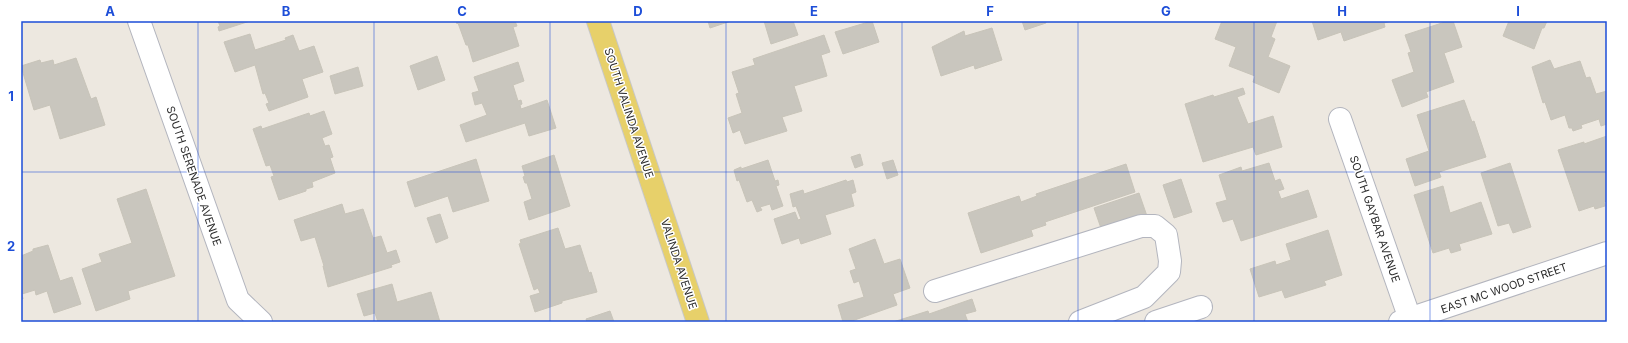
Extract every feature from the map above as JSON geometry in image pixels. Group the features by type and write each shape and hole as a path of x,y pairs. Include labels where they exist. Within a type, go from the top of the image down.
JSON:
{"main road":[{"name":"SOUTH VALINDA AVENUE","path":"598,21 660,206"},
{"name":"VALINDA AVENUE","path":"660,206 698,322"}],"street":[{"name":"SOUTH SERENADE AVENUE","path":"139,21 238,300 261,322"},
{"name":"SOUTH GAYBAR AVENUE","path":"1340,118 1405,321"},
{"path":"935,291 1141,226 1155,226 1166,235 1170,261 1169,272 1144,297 1080,322"},
{"name":"EAST MC WOOD STREET","path":"1405,321 1607,253"},
{"path":"1156,322 1201,307"}],"building":[{"path":"218,21 250,21 219,31 218,27 220,26"},
{"path":"456,21 515,21 517,26 513,27 519,46 473,62 468,45 466,45"},
{"path":"708,21 731,21 710,28"},
{"path":"764,21 793,21 798,35 771,44"},
{"path":"872,21 879,42 843,54 835,32"},
{"path":"1022,21 1046,21 1046,23 1025,30"},
{"path":"1222,21 1277,21 1271,37 1275,39 1268,57 1290,66 1279,93 1253,82 1255,76 1229,66 1236,47 1215,39"},
{"path":"1312,21 1391,21 1384,23 1385,27 1344,41 1341,32 1318,40"},
{"path":"1448,21 1453,21 1462,47 1444,53 1454,82 1426,92 1428,97 1402,107 1392,80 1414,72 1408,53 1411,52 1405,35"},
{"path":"1509,21 1547,21 1544,28 1542,28 1534,49 1503,36"},
{"path":"992,28 1002,60 975,69 974,65 941,76 932,47 964,31 965,36"},
{"path":"250,34 255,50 286,40 285,38 293,35 299,51 314,46 323,72 302,79 308,97 269,111 266,104 269,103 265,93 263,94 255,65 235,72 224,42"},
{"path":"824,35 830,52 821,55 827,76 794,86 802,111 782,117 787,131 745,144 740,130 733,133 728,118 742,113 736,94 739,93 732,72 755,65 753,59"},
{"path":"437,56 445,80 418,90 410,66"},
{"path":"76,58 91,99 96,97 105,125 60,139 50,105 34,110 21,66 40,60 41,63 53,60 54,65"},
{"path":"1550,60 1554,69 1580,61 1586,78 1590,77 1596,94 1607,91 1607,124 1601,126 1599,119 1581,125 1582,128 1573,131 1572,128 1569,128 1565,115 1551,120 1545,102 1543,103 1532,67"},
{"path":"518,62 524,81 513,85 518,101 521,100 521,109 547,100 556,128 529,136 525,123 466,142 460,125 487,115 482,103 475,105 472,93 479,91 474,77"},
{"path":"358,67 363,86 335,94 330,76"},
{"path":"1243,88 1245,94 1237,97 1248,124 1273,116 1282,147 1256,155 1253,147 1203,162 1185,104 1213,95 1214,97"},
{"path":"1464,100 1472,122 1474,121 1486,157 1439,172 1441,177 1415,186 1406,159 1429,151 1417,115"},
{"path":"324,111 332,134 322,138 325,146 329,145 333,157 330,158 335,173 312,182 313,187 306,189 306,191 279,200 271,177 274,176 270,165 266,166 253,129 261,126 262,129 309,113 310,116"},
{"path":"1607,136 1607,201 1604,202 1605,206 1595,209 1594,206 1579,211 1558,150 1584,142 1584,144"},
{"path":"860,154 863,165 855,168 851,157"},
{"path":"554,155 570,206 529,220 524,202 532,199 527,183 525,183 523,177 525,176 522,166"},
{"path":"476,159 489,201 453,212 448,196 415,207 407,182"},
{"path":"768,160 775,181 778,180 779,185 776,186 783,206 772,210 770,204 760,207 762,210 757,212 752,200 747,202 739,180 737,181 734,170"},
{"path":"893,160 898,175 887,179 882,163"},
{"path":"1269,163 1275,181 1280,179 1284,189 1278,191 1281,199 1308,190 1317,217 1241,241 1233,219 1223,222 1216,203 1227,200 1219,175 1241,167 1242,171"},
{"path":"1510,163 1531,227 1513,233 1509,223 1498,226 1481,173"},
{"path":"1126,164 1135,192 1045,222 1046,225 1031,230 1033,236 981,253 968,213 1019,196 1021,202 1037,196 1036,194"},
{"path":"1181,179 1192,212 1174,218 1163,185"},
{"path":"846,180 847,182 853,180 856,192 851,194 854,206 825,215 831,234 801,244 799,238 782,244 774,219 795,212 798,220 801,219 796,206 793,207 790,194 803,190 804,194"},
{"path":"1443,186 1450,213 1481,202 1492,234 1459,244 1461,250 1451,253 1449,248 1433,253 1414,195"},
{"path":"146,189 175,276 128,291 130,299 96,311 82,269 102,262 99,254 132,243 117,199"},
{"path":"1139,193 1148,219 1103,234 1094,208"},
{"path":"342,204 345,214 363,209 373,238 381,236 387,253 396,250 400,262 391,265 392,267 328,287 324,266 315,237 301,241 294,220"},
{"path":"440,214 448,238 436,243 427,218"},
{"path":"558,228 565,249 580,245 597,292 562,301 562,303 535,312 530,296 540,293 538,288 534,290 519,244 521,243 520,240"},
{"path":"1328,230 1342,275 1324,281 1326,285 1285,298 1282,290 1259,297 1250,269 1275,261 1276,265 1291,260 1286,244"},
{"path":"875,239 884,264 900,259 910,288 893,294 897,305 849,322 843,322 838,305 864,297 859,281 854,283 850,271 856,269 849,249"},
{"path":"48,245 60,281 72,277 81,304 54,313 47,291 36,295 35,290 22,294 23,299 21,299 21,256 33,251 33,249"},
{"path":"392,284 397,302 431,292 440,322 378,322 375,313 364,316 357,294"},
{"path":"972,299 976,311 965,314 968,322 893,322 928,311 929,314"},
{"path":"610,311 614,322 587,322 586,319"}]}
